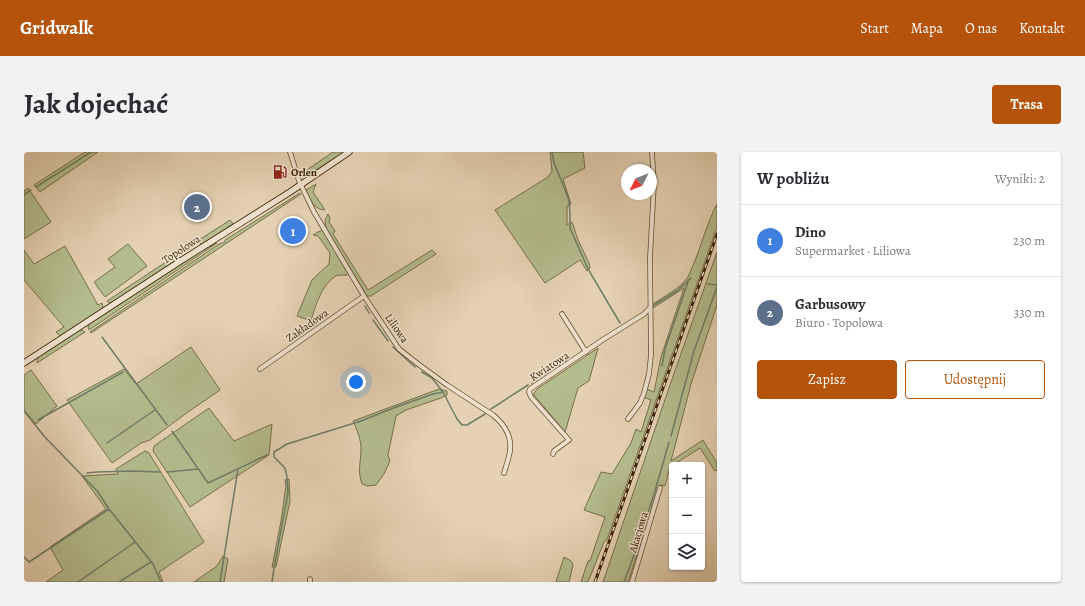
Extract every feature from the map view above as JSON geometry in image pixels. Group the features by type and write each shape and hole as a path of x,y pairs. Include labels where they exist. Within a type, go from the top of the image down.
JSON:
{"main road":[{"name":"Topolowa","path":"24,362 301,185 349,152"}],"street":[{"name":"Liliowa","path":"290,152 301,185 314,212 364,296 399,349 447,385 490,412 505,427 509,437 510,451 504,473"},
{"path":"628,419 640,402 647,383 650,355 650,251 654,183 652,152"},
{"name":"Zakładowa","path":"260,369 364,296"},
{"name":"Kwiatowa","path":"553,454 554,451 569,440 531,397 529,392 538,384 604,339 644,314 650,308"},
{"path":"562,314 586,352"},
{"name":"Akacjowa","path":"632,582 660,488"}],"green space":[{"path":"85,152 98,152 40,192 34,185"},
{"path":"333,152 344,152 308,175 304,172"},
{"path":"550,152 583,152 585,168 563,179 571,204 567,206 567,225 572,222 590,268 587,271 580,260 545,283 495,210 548,177 552,171"},
{"path":"316,184 313,192 325,210 321,210 315,206 307,193 306,190"},
{"path":"28,188 51,222 24,239 24,191"},
{"path":"300,193 301,194 91,333 90,332 213,248 225,242 225,240"},
{"path":"717,204 717,227 607,540 604,542 588,582 581,582 605,517 584,510 601,472 612,474 631,443 636,429 641,432 651,400 644,397 647,389 654,392 661,357 684,288 653,308 653,304 676,289 688,277"},
{"path":"328,214 330,218 329,222 335,231 333,234 368,290 432,250 436,254 371,296 367,296 326,228 325,220"},
{"path":"230,220 233,224 202,244 196,242"},
{"path":"323,230 348,272 346,276 336,276 327,284 317,302 311,321 297,316 312,280 329,264 330,253 318,236 313,235"},
{"path":"217,243 89,330 88,327 90,323 202,250"},
{"path":"128,244 147,266 105,297 94,282 115,267 108,259"},
{"path":"65,246 98,305 102,303 103,307 100,311 60,336 56,332 64,327 24,280 24,250 34,264"},
{"path":"717,252 717,305 691,384 671,461 703,440 717,463 717,470 715,471 700,448 678,462 669,462 669,471 665,486 660,485 628,582 603,582"},
{"path":"178,254 177,261 113,302 109,303 107,301"},
{"path":"79,330 85,332 37,363 40,355"},
{"path":"191,347 220,390 150,440 141,443 112,463 67,400 124,369 136,384"},
{"path":"598,348 589,381 578,388 565,432 534,395 534,393 537,389"},
{"path":"31,370 57,406 36,424 24,410 24,375"},
{"path":"439,389 447,391 447,395 406,410 396,416 388,455 390,461 384,474 376,485 367,486 362,484 359,470 361,449 360,442 353,421"},
{"path":"209,408 234,441 272,424 269,455 190,507 153,451 154,446"},
{"path":"145,451 149,453 204,542 159,572 163,582 46,582 63,570 50,547 106,509 82,476 118,474 116,469"},
{"path":"289,479 290,501 276,567 272,567 281,521 286,486 285,480"},
{"path":"223,556 228,559 224,582 194,582 217,566"},
{"path":"564,557 571,561 573,565 569,582 556,582"}],"waterway":[{"path":"36,187 91,152"},
{"path":"552,152 554,163 569,201 570,228 588,269 620,323"},
{"path":"24,195 31,190"},
{"path":"654,305 677,291 691,278"},
{"path":"662,366 665,349 689,279"},
{"path":"708,284 717,285"},
{"path":"671,436 694,351 717,287"},
{"path":"365,306 369,313"},
{"path":"373,320 388,341"},
{"path":"102,337 167,425"},
{"path":"393,347 415,367"},
{"path":"554,368 570,359"},
{"path":"532,383 550,371"},
{"path":"38,420 123,372"},
{"path":"422,372 432,378 443,392"},
{"path":"491,409 528,385"},
{"path":"272,582 288,493 285,468 274,457 274,452 287,444 361,421 396,407 443,392 457,419 462,425 467,425 485,414"},
{"path":"107,443 155,410"},
{"path":"24,411 44,436 98,492 109,509"},
{"path":"172,431 208,483 267,455"},
{"path":"624,582 637,547 669,442"},
{"path":"167,472 198,469"},
{"path":"220,582 238,469"},
{"path":"87,473 132,471 160,472"},
{"path":"24,557 29,562 109,509 153,564 161,582"},
{"path":"78,582 135,542"},
{"path":"119,582 151,562"}],"railway":[{"path":"595,582 717,234"}],"place":[{"name":"Orlen","path":"280,172"},
{"name":"Garbusowy","path":"197,207"},
{"name":"Dino","path":"293,231"}]}
